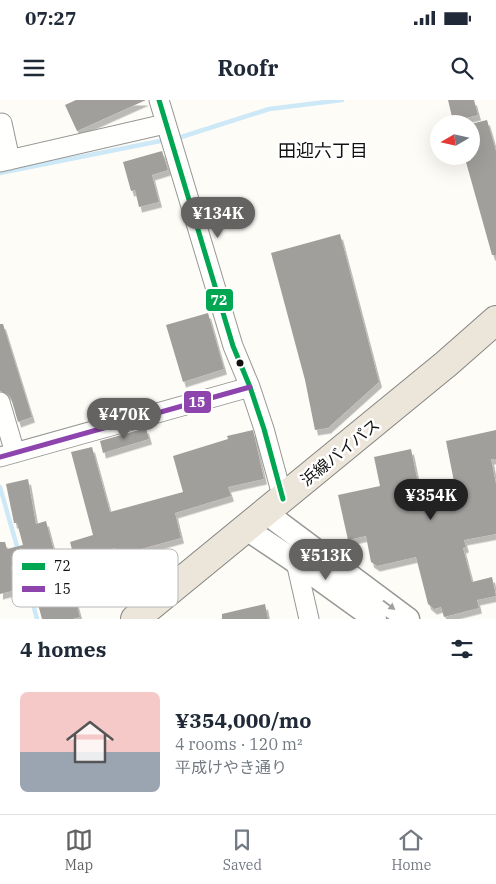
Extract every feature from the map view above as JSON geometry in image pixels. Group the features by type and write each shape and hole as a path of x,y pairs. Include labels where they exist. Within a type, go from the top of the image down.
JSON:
{"highway":[{"name":"浜線バイパス","path":"178,584 446,364 496,320"},
{"name":"浜線バイパス","path":"135,619 150,607"}],"street":[{"path":"159,100 234,346 264,429 265,513 296,562 309,619"},
{"path":"2,123 5,161 165,124"},
{"path":"0,402 8,455 250,387"},
{"path":"265,513 408,619"},
{"path":"296,562 375,619"}],"building":[{"path":"76,100 146,100 77,131 65,105"},
{"path":"448,100 474,100 478,115 452,115"},
{"path":"487,120 496,151 496,255 492,255 467,165 480,165 480,122"},
{"path":"162,151 168,170 152,175 159,202 139,207 135,190 131,191 123,162"},
{"path":"340,234 379,382 328,428 315,430 305,380 271,253"},
{"path":"208,313 224,369 183,382 166,325"},
{"path":"0,324 3,324 32,417 18,422 11,398 0,391"},
{"path":"146,428 149,439 103,453 100,441"},
{"path":"253,430 264,479 228,487 231,496 175,513 181,538 141,549 72,549 70,542 93,535 71,452 92,447 110,512 183,492 173,456 228,439 227,436"},
{"path":"496,430 496,459 491,459 496,484 496,534 464,540 466,547 463,548 472,582 492,577 496,596 477,600 479,608 444,617 441,607 434,609 428,604 416,557 377,566 371,562 366,536 348,540 338,495 380,486 374,457 411,449 422,503 457,497 446,441"},
{"path":"28,479 36,524 46,521 53,549 12,549 12,591 0,594 0,542 5,542 7,549 23,545 17,523 14,523 6,484"},
{"path":"265,604 268,619 222,619 222,614"},
{"path":"39,607 77,607 80,617 73,619 42,619"}],"waterway":[{"path":"175,139 269,109 342,100"},
{"path":"0,173 165,140"},
{"path":"0,487 18,549"},
{"path":"34,607 37,619"}],"transit line":[{"name":"72","path":"159,100 233,346 250,387 264,429 283,499"},
{"name":"15","path":"0,457 250,387"}],"district":[{"name":"田迎六丁目","path":"323,151"}]}
